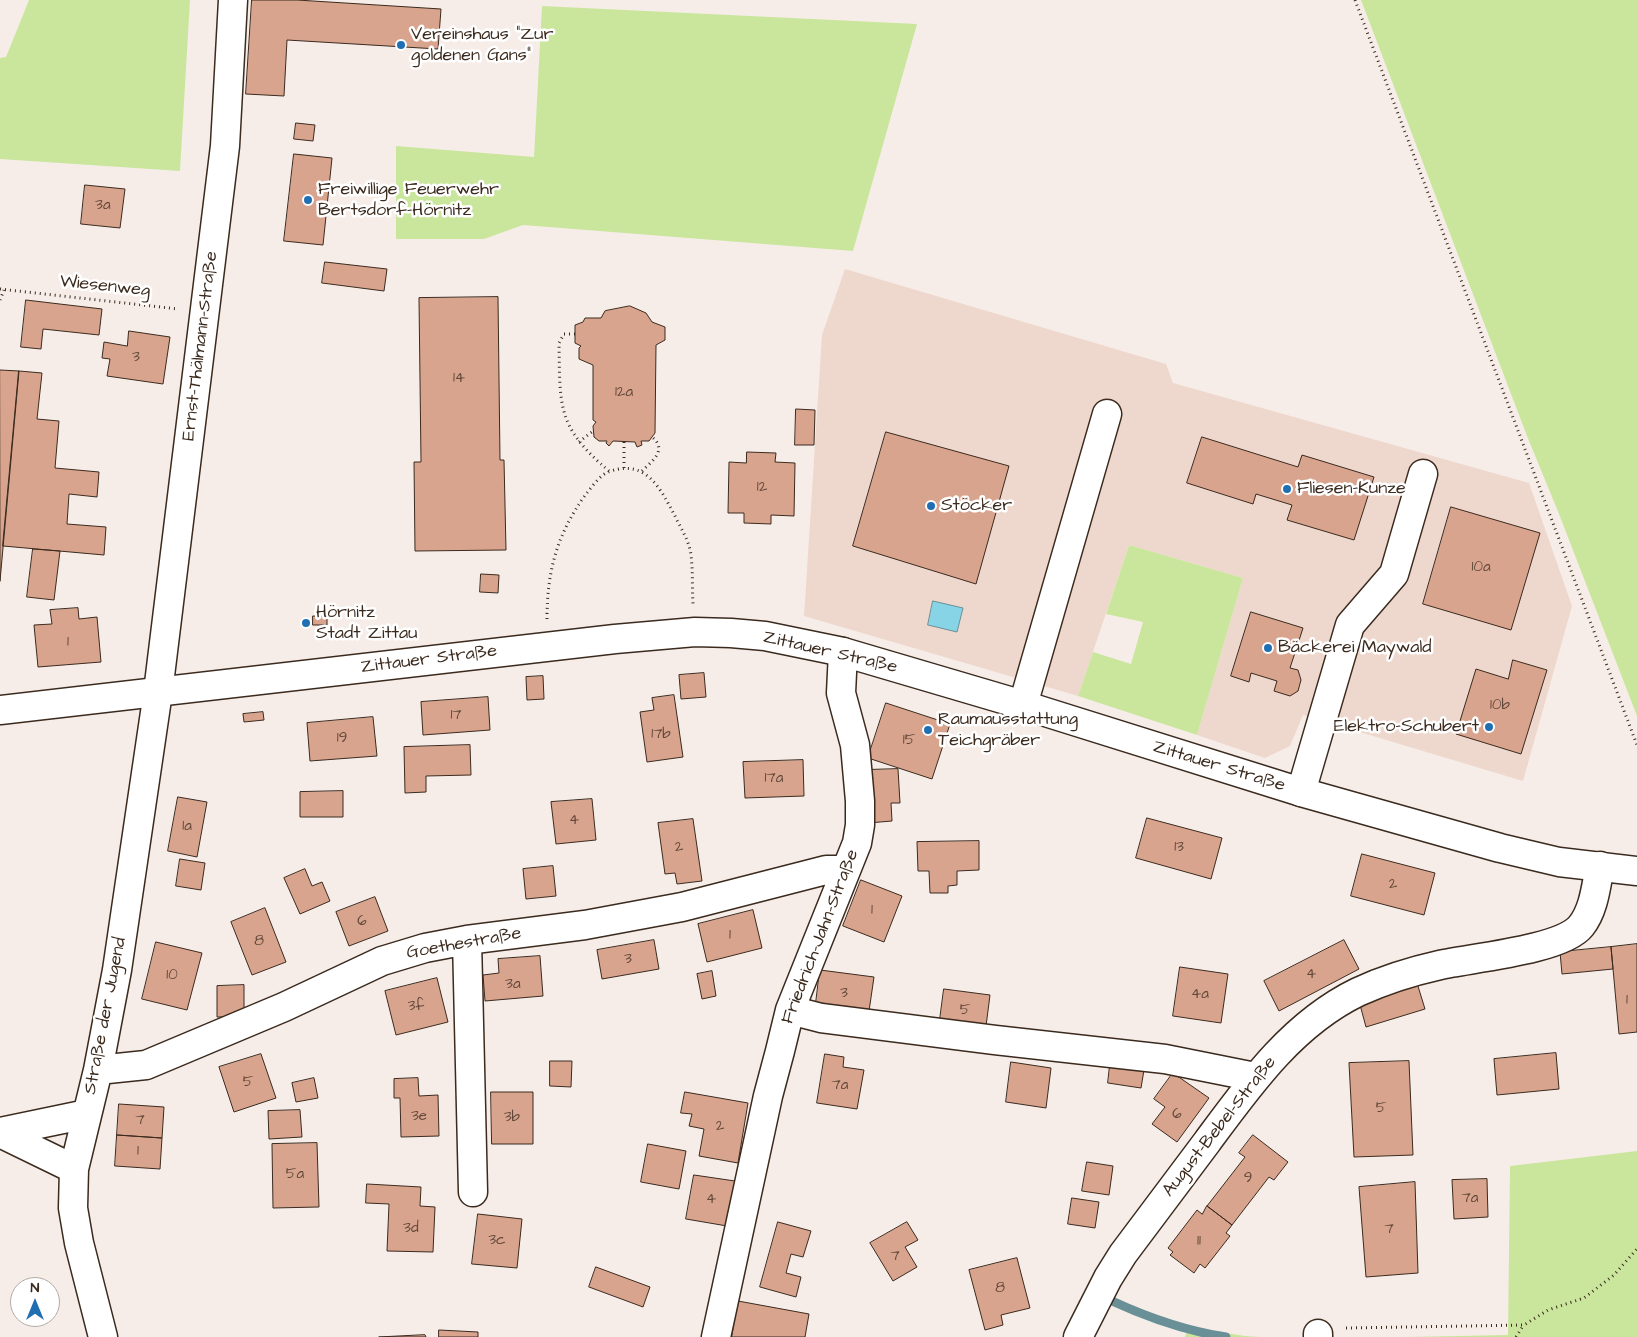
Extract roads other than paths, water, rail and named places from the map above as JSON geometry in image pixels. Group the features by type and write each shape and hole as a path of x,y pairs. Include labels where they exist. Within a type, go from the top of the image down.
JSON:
{"street":[{"name":"Ernst-Thälmann-Straße","path":"158,692 225,146 233,0"},
{"path":"1023,705 1107,414"},
{"path":"1301,792 1350,625 1394,574 1423,474"},
{"name":"Zittauer Straße","path":"0,710 547,646 695,632 765,636 843,652 1023,705 1301,792 1500,848 1559,862 1637,872"},
{"name":"Friedrich-Jahn-Straße","path":"716,1337 768,1096 790,1010 857,843 860,801 855,745 842,693 843,652"},
{"name":"Straße der Jugend","path":"103,1337 79,1243 73,1208 74,1170 98,1070 117,970 158,692"},
{"name":"August-Bebel-Straße","path":"1078,1337 1108,1278 1123,1254 1255,1077 1288,1042 1324,1012 1358,992 1392,978 1440,965 1529,949 1560,939 1580,928 1590,913 1600,866"},
{"name":"Goethestraße","path":"98,1070 146,1065 284,1007 382,961 426,948 467,940 585,925 682,907 826,870 845,870"},
{"path":"467,940 473,1192"},
{"path":"790,1010 821,1018 1165,1059 1255,1077"},
{"path":"0,1132 87,1114"},
{"path":"0,1132 74,1170"}],"water":[{"path":"933,601 963,608 957,632 928,625"}],"waterway":[{"path":"1112,1301 1168,1323 1226,1337"}],"place":[{"name":"Vereinshaus \"Zur goldenen Gans\"","path":"401,45"},
{"name":"Freiwillige Feuerwehr Bertsdorf-Hörnitz","path":"308,200"},
{"name":"Fliesen-Kunze","path":"1287,489"},
{"name":"Stöcker","path":"931,506"},
{"name":"Hörnitz Stadt Zittau","path":"306,623"},
{"name":"Bäckerei Maywald","path":"1268,648"},
{"name":"Elektro-Schubert","path":"1489,727"},
{"name":"Raumausstattung Teichgräber","path":"928,730"}]}
